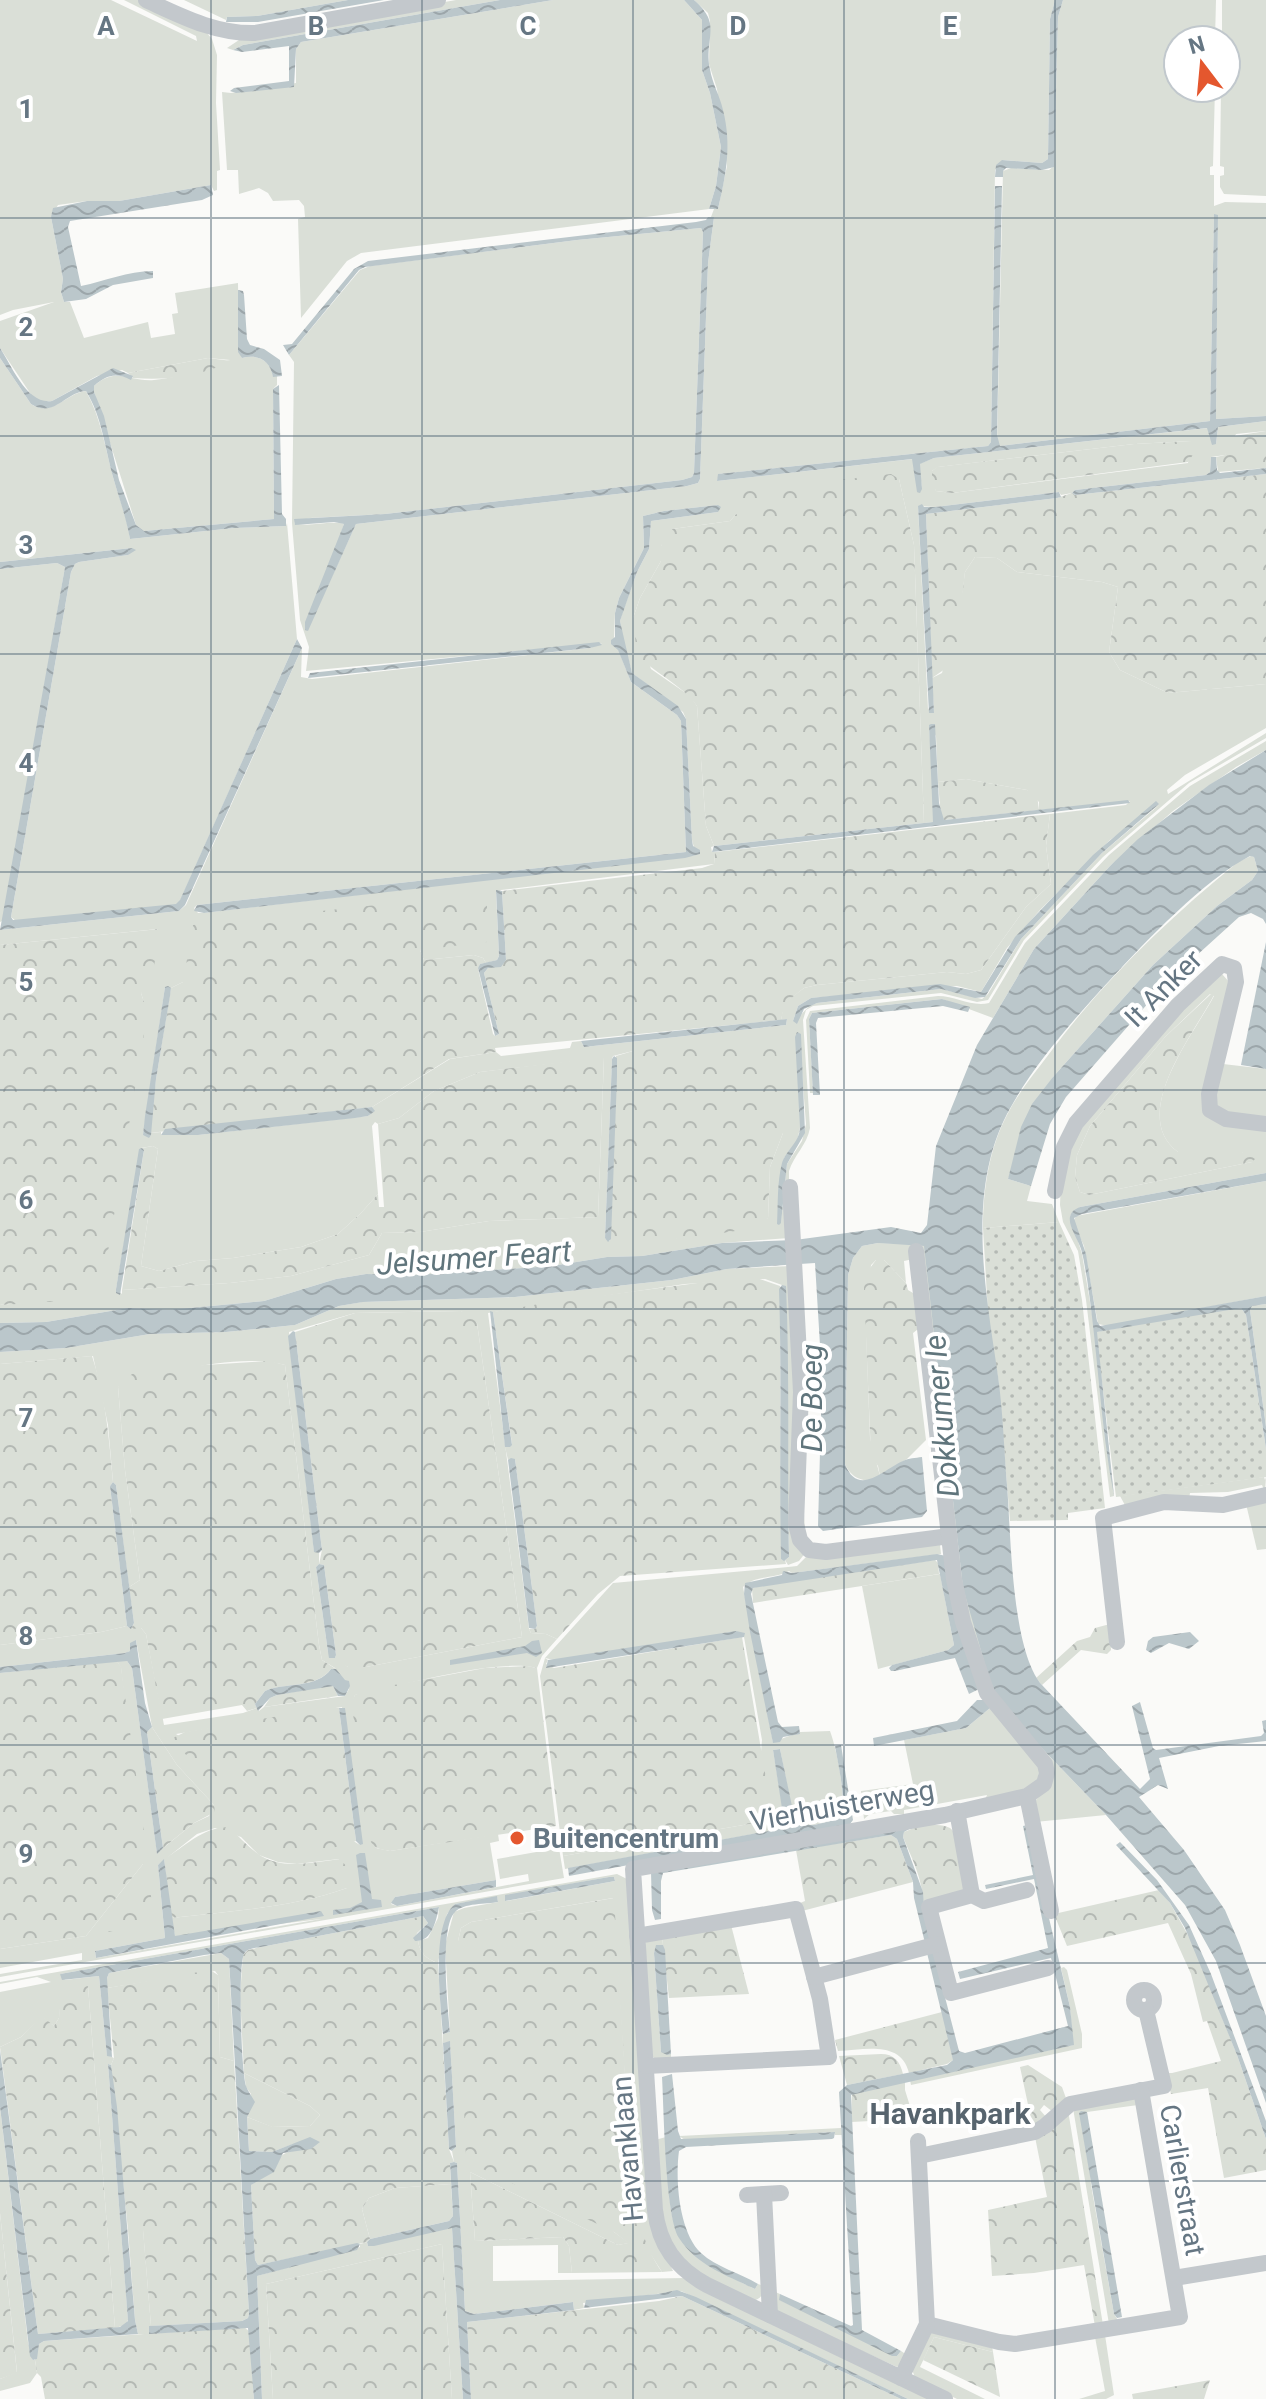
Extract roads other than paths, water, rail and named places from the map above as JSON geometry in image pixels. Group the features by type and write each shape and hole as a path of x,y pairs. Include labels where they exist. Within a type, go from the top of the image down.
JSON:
{"street":[{"path":"146,0 204,26 255,33 438,0"},
{"name":"It Anker","path":"1055,1191 1064,1147 1076,1123 1170,1014 1222,964 1234,968 1236,982 1209,1094 1210,1110 1226,1119 1266,1124"},
{"path":"790,1187 801,1392 796,1524 800,1540 809,1550 826,1552 950,1536"},
{"path":"916,1251 958,1600 984,1687 1002,1715 1041,1759 1047,1773 1040,1789 1027,1796 1051,1911"},
{"path":"1117,1642 1103,1518 1164,1502 1223,1505 1266,1495"},
{"name":"Vierhuisterweg","path":"633,1869 1027,1796"},
{"path":"957,1811 972,1895"},
{"name":"Havanklaan","path":"633,1869 655,2210 666,2249 687,2274 945,2399"},
{"path":"1027,1890 984,1901 972,1895 929,1907 951,1993 1048,1968"},
{"path":"637,1936 796,1909 814,1977 829,2057 646,2066"},
{"path":"814,1977 938,1944"},
{"name":"Carlierstraat","path":"901,2378 927,2324 918,2148 1035,2132 1070,2104 1164,2086 1146,2010"},
{"name":"Carlierstraat","path":"927,2324 1015,2344 1180,2317 1141,2090"},
{"path":"747,2195 773,2194 770,2315"},
{"name":"Carlierstraat","path":"1174,2278 1266,2263"}],"water":[{"path":"348,0 384,0 258,22 226,22 227,17 257,16"},
{"path":"500,0 553,0 301,42 296,49 294,87 230,91 289,81 289,46 242,52 233,50 243,45"},
{"path":"684,0 694,0 703,9 710,24 710,69 722,105 727,136 725,172 718,209 709,209 716,186 721,147 702,70 702,20"},
{"path":"1055,0 1063,0 1058,17 1054,167 1042,170 1006,168 1003,177 995,177 996,165 1002,160 1042,163 1048,159 1050,19"},
{"path":"211,185 213,195 202,200 70,221 68,227 81,286 143,271 153,271 153,278 113,285 86,299 64,302 61,292 63,279 51,217 53,208 87,201 119,201"},
{"path":"995,186 1002,186 997,435 1000,446 1210,421 1214,214 1218,215 1216,419 1266,416 1266,421 1218,427 1216,444 1212,445 1207,428 934,458 920,464 920,493 917,492 912,459 717,481 718,474 988,446 991,442"},
{"path":"714,217 708,263 698,483 356,524 308,631 305,630 305,622 344,524 295,525 294,519 385,514 682,480 692,477 694,473 701,228 365,267 359,270 289,355 283,345 292,344 354,269 368,261 696,222"},
{"path":"238,290 243,291 244,295 250,345 264,349 280,360 282,376 273,377 269,366 262,360 242,358 238,352"},
{"path":"0,348 21,383 43,401 52,401 113,368 133,376 131,380 116,375 107,377 94,386 94,392 104,416 119,480 136,525 144,531 274,519 273,389 279,385 282,514 286,526 130,539 99,422 86,391 53,407 39,408 31,404 0,358"},
{"path":"1211,457 1216,457 1220,473 1266,468 1266,474 1072,493 1075,490 1206,475 1210,472"},
{"path":"1059,492 1061,497 1057,498 926,514 934,713 929,713 918,506 935,507"},
{"path":"721,507 718,512 651,521 649,549 637,572 620,621 632,673 678,706 686,719 692,840 700,854 204,913 194,911 197,905 686,852 681,721 631,682 611,640 615,637 615,613 619,598 644,548 643,516"},
{"path":"136,550 128,555 79,562 71,572 11,917 13,920 176,904 297,639 302,648 185,905 179,911 0,930 65,567 57,563 0,569 0,562"},
{"path":"599,642 602,645 590,648 308,678 310,673"},
{"path":"931,724 935,724 939,803 944,820 1128,800 1130,803 712,852 714,846 933,822"},
{"path":"1266,750 1266,924 1251,913 1239,917 1164,985 1066,1097 1050,1124 1031,1186 1008,1179 1021,1127 1032,1104 1153,965 1217,906 1252,880 1258,871 1254,857 1250,856 1232,867 1176,912 1082,1011 1041,1061 1007,1114 994,1145 987,1177 983,1244 1001,1403 1014,1590 1024,1646 1042,1685 1140,1789 1150,1779 1132,1706 1140,1702 1156,1750 1261,1736 1264,1733 1262,1721 1266,1720 1266,1741 1219,1746 1159,1758 1168,1789 1158,1785 1139,1797 1184,1850 1225,1910 1240,1945 1266,2016 1266,2103 1216,1961 1185,1905 1106,1815 1033,1739 996,1694 988,1675 963,1588 924,1246 878,1243 862,1246 853,1258 848,1275 845,1464 850,1474 864,1480 905,1460 922,1457 927,1511 922,1517 823,1531 818,1526 822,1378 815,1263 727,1269 672,1280 515,1297 363,1302 339,1306 295,1325 226,1332 150,1334 66,1348 0,1352 0,1323 46,1322 128,1308 169,1310 264,1301 336,1279 366,1274 415,1275 552,1266 722,1243 795,1240 891,1227 921,1233 927,1225 936,1146 977,1045 1034,949 1138,839 1209,785"},
{"path":"1156,801 1159,804 1102,853 1021,939 985,997 975,998 941,989 817,1003 804,1009 797,1024 793,1021 798,1006 811,998 940,984 981,992 1015,937 1093,855"},
{"path":"496,890 502,891 506,960 501,967 488,968 484,973 499,1034 495,1036 478,968 480,964 497,960 499,956"},
{"path":"1266,942 1266,1069 1241,1065"},
{"path":"165,987 171,988 170,996 149,1138 143,1135 145,1116"},
{"path":"942,999 970,1007 968,1012 943,1006 818,1018 820,1095 813,1095 809,1019 812,1013"},
{"path":"787,1019 786,1025 584,1047 581,1041"},
{"path":"797,1032 801,1034 805,1133 787,1164 779,1225 780,1170 800,1128"},
{"path":"614,1056 617,1058 617,1077 611,1239 608,1242 605,1238"},
{"path":"372,1107 375,1111 368,1116 355,1118 198,1135 161,1135 165,1129"},
{"path":"142,1148 120,1295 116,1289 139,1149"},
{"path":"1266,1173 1266,1181 1082,1214 1074,1218 1086,1254 1100,1326 1266,1296 1266,1304 1252,1306 1250,1310 1266,1427 1266,1449 1246,1315 1241,1308 1097,1332 1114,1496 1087,1279 1081,1249 1071,1225 1071,1215 1080,1207"},
{"path":"782,1285 786,1286 788,1388 789,1557 784,1561 781,1559 780,1525 779,1289"},
{"path":"490,1311 493,1312 510,1447 505,1447"},
{"path":"293,1331 322,1550 319,1553 314,1552 288,1336"},
{"path":"515,1459 535,1629 529,1628 508,1460"},
{"path":"113,1482 116,1485 134,1623 131,1629 127,1626 110,1486"},
{"path":"937,1554 946,1556 979,1689 969,1694 955,1658 895,1671 889,1668 948,1650 954,1645 937,1560 753,1588 751,1594 778,1722 782,1727 799,1726 800,1734 783,1737 780,1742 773,1743 750,1632 745,1583 782,1575 783,1571 792,1573"},
{"path":"324,1565 335,1658 329,1658 316,1567"},
{"path":"736,1631 745,1633 744,1637 546,1668 548,1660"},
{"path":"1190,1632 1199,1641 1189,1649 1169,1643 1151,1653 1146,1650 1148,1641 1153,1637"},
{"path":"136,1640 145,1703 152,1727 147,1732 163,1848 157,1854 132,1668 127,1661 0,1673 0,1667 125,1653 130,1651 130,1643"},
{"path":"539,1640 542,1653 536,1657 527,1653 450,1665 450,1660 525,1646"},
{"path":"331,1669 336,1669 349,1681 345,1696 338,1696 333,1686 277,1695 258,1711 255,1704 265,1691 318,1680"},
{"path":"977,1700 985,1700 990,1708 966,1728 874,1746 873,1738 957,1721"},
{"path":"339,1708 345,1708 363,1844 360,1845 356,1841"},
{"path":"841,1745 853,1820 850,1824 569,1876 568,1868 785,1828 773,1750 780,1749 796,1825 814,1825 839,1819 843,1804 835,1746"},
{"path":"1027,1825 1070,2007 1074,2045 851,2095 862,2330 901,2351 897,2356 892,2356 779,2300 780,2294 853,2325 839,2092 847,2085 947,2065 953,2060 927,1953 933,1951 959,2051 965,2053 1068,2026 1051,1958 960,1979 958,1972 1048,1948 1034,1879 986,1889 985,1885 1033,1875 1023,1826"},
{"path":"911,1828 904,1832 903,1837 923,1892 931,1941 925,1943 913,1882 897,1839 891,1835 663,1873 661,1919 655,1920 651,1872"},
{"path":"1120,1842 1157,1880 1189,1925 1211,1974 1266,2121 1266,2139 1237,2055 1185,1928 1170,1903 1116,1845"},
{"path":"365,1853 372,1899 381,1900 382,1907 333,1915 333,1910 350,1908 362,1902 356,1855"},
{"path":"164,1859 175,1936 321,1911 324,1916 96,1958 95,1951 165,1938 158,1865"},
{"path":"614,1877 615,1881 505,1901 505,1895"},
{"path":"496,1880 496,1887 397,1906 391,1903 395,1897"},
{"path":"497,1896 498,1902 459,1909 450,1921 446,1969 450,2032 443,2034 439,1965 442,1929 447,1914 455,1904"},
{"path":"439,1907 432,1930 421,1940 415,1941 413,1938 428,1923 423,1916 254,1948 244,1954 241,1997 243,2060 246,2086 255,2102 247,2117 249,2151 272,2152 310,2137 320,2142 311,2149 283,2153 274,2172 251,2185 255,2260 258,2265 360,2244 357,2250 257,2276 262,2399 254,2399 248,2328 149,2334 149,2326 242,2321 249,2314 229,1959 221,1953 109,1973 112,2057 107,2056 99,1976 62,1980 60,1974"},
{"path":"656,1945 663,1945 665,1950 671,2054 667,2055 661,2052"},
{"path":"450,2041 456,2147 452,2151 449,2149 443,2043"},
{"path":"0,2050 38,2334 120,2327 128,2321 108,2064 111,2065 138,2334 44,2341 39,2344 37,2359 33,2360 30,2356 0,2107"},
{"path":"672,2074 681,2139 835,2132 832,2139 686,2147 679,2151 680,2205 694,2244 714,2262 758,2284 755,2289 694,2256 679,2238 674,2226 668,2186 662,2077"},
{"path":"1087,2112 1122,2317 1117,2318 1079,2113"},
{"path":"450,2163 457,2163 465,2311 474,2314 573,2302 574,2310 467,2322 471,2399 463,2399 452,2228 374,2246 368,2246 367,2242 449,2221 453,2216"},
{"path":"677,2290 908,2399 901,2399 682,2296 584,2308 586,2300"}],"place":[{"name":"Buitencentrum","path":"517,1838"}],"district":[{"name":"Havankpark","path":"950,2114"}],"water label":[{"name":"Jelsumer Feart","path":"474,1258"},
{"name":"De Boeg","path":"812,1398"},
{"name":"Dokkumer Ie","path":"942,1416"}]}
